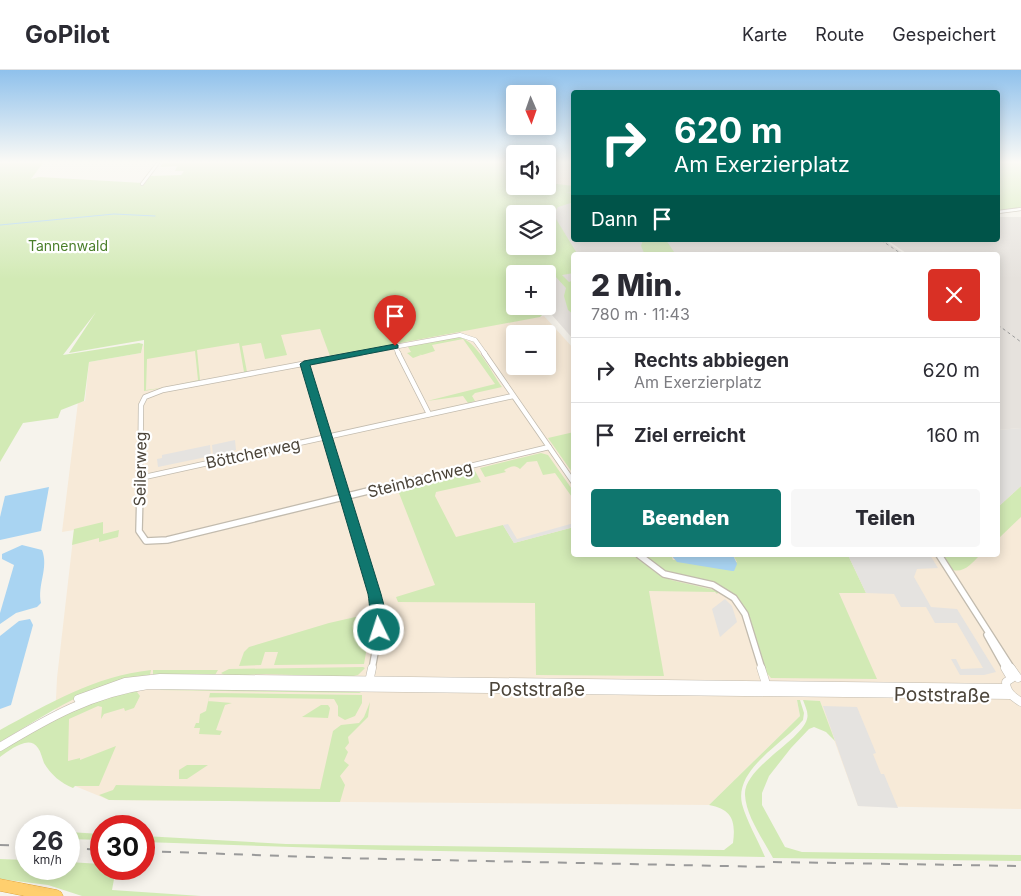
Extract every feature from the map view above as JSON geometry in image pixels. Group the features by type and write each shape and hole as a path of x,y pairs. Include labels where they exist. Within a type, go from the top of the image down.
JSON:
{"highway":[{"path":"0,885 57,896"}],"street":[{"path":"1000,212 1019,211"},
{"path":"368,684 379,630 379,612 346,497 304,364 395,346 460,335 468,336 475,340 571,479"},
{"path":"395,346 429,414"},
{"name":"Seilerweg","path":"146,541 140,536 139,531 141,405 145,397 163,390 304,364"},
{"name":"Böttcherweg","path":"140,478 513,396"},
{"name":"Steinbachweg","path":"146,541 167,540 549,447"},
{"path":"642,557 664,574 680,580 713,585 734,598 745,614 768,689"},
{"path":"940,557 984,628 991,645 1016,678"},
{"name":"Poststraße","path":"1016,678 1006,682 1006,688 1011,696 1021,702"},
{"name":"Poststraße","path":"0,747 67,707 109,693 148,684 368,684 768,689 1011,696"},
{"name":"Poststraße","path":"768,689 1006,688"}],"shaded area":[{"path":"537,202 571,202 571,242 887,242 902,252 571,252 571,337 552,315 556,315 556,273 569,271 556,236 556,205 540,205"},
{"path":"1000,217 1021,217 1021,428 1000,430 1000,252 905,252 890,242 1000,242"},
{"path":"544,316 552,325 506,325 506,375 556,375 556,329 571,346 571,557 1000,557 1000,430 1021,428 1021,809 858,806 820,701 797,700 800,716 709,805 109,800 75,786 69,765 62,761 55,719 57,678 74,530 62,532 78,402 85,401 89,362 141,353 145,340 320,329 331,356 471,328"},
{"path":"1021,428 1021,486 1000,505 1000,430"},
{"path":"235,440 236,450 213,455 212,445"},
{"path":"210,445 211,456 158,467 157,459 162,458 162,455"},
{"path":"508,524 517,539 571,524 571,528 514,543 503,525"},
{"path":"849,557 931,557 938,568 917,569 914,577 931,607 957,609 996,672 984,675 960,675 951,659 956,659 961,669 983,668 957,623 935,623 926,607 901,607 894,594 866,593"},
{"path":"725,599 732,606 737,622 720,637 712,609"},
{"path":"823,706 857,707 876,753 873,754 881,774 884,774 898,808 858,806"}],"green space":[{"name":"Tannenwald","path":"0,202 571,202 556,210 556,205 506,205 506,255 556,255 556,219 576,252 571,252 571,274 562,275 569,282 571,281 571,312 568,310 564,296 566,288 556,277 556,265 506,265 506,315 542,315 540,317 330,356 320,329 281,335 287,355 265,359 261,343 242,346 247,372 244,372 239,343 197,350 200,380 176,385 198,380 195,351 147,359 146,390 168,387 144,391 144,340 69,353 96,312 63,355 139,343 143,344 141,353 89,362 84,401 61,410 58,418 23,423 0,462"},
{"path":"1000,202 1021,202 1021,208 1000,211"},
{"path":"642,242 667,242 674,252 644,252 641,246"},
{"path":"456,337 463,338 476,349 502,387 475,393 472,396 475,401 468,403 463,396 427,401 495,384 463,339 432,345 435,351 422,355 418,354 421,355 413,358 407,353 411,352 408,347 405,347"},
{"path":"571,433 571,471 548,438"},
{"path":"541,453 548,455 571,488 571,496 555,473 543,475 537,461 527,462 520,469 512,466 504,470 506,472 485,477 480,468"},
{"path":"474,469 481,482 436,492 435,496 456,537 503,525 514,543 571,528 571,557 637,557 655,572 671,580 719,591 717,594 715,592 649,591 664,676 536,675 535,603 398,602 396,597 435,585 397,488"},
{"path":"1021,486 1021,517 1000,537 1000,505"},
{"path":"103,522 103,534 119,530 118,537 99,542 99,538 72,545 74,529"},
{"path":"646,557 737,562 734,557 849,557 866,593 839,593 877,679 771,678 766,672 745,608 735,595 714,583 665,572"},
{"path":"943,557 978,557 963,569 950,569"},
{"path":"373,613 364,664 274,665 278,652 265,652 261,665 239,666 244,652 249,647 329,623"},
{"path":"365,668 358,675 349,677 266,674 226,676 221,673 229,669"},
{"path":"151,670 150,675 129,678 90,691 0,742 0,730 72,692 111,678"},
{"path":"153,670 218,670 215,675 153,675"},
{"path":"161,688 358,691 361,693 160,690"},
{"path":"138,691 140,696 134,708 125,711 124,708 104,714 101,719 102,707 98,706 69,719 68,761 80,758 80,760 116,746 99,786 75,786 73,788 64,784 44,763 41,753 34,744 24,743 0,757 0,750 79,704"},
{"path":"210,693 362,695 362,703 355,716 345,720 338,716 338,706 334,699 209,697"},
{"path":"797,700 800,700 804,713 803,720 753,768 745,779 742,791 744,811 765,857 384,850 155,842 155,837 286,844 724,850 733,843 733,822 731,817 723,810 709,805 800,716"},
{"path":"803,700 820,701 835,741 826,732 814,727 809,729 769,776 762,793 762,805 785,847 802,852 1021,855 1021,861 773,858 748,811 745,795 747,785 753,775 803,727 807,717"},
{"path":"208,701 232,703 225,705 216,730 222,731 220,735 199,734 200,728 194,728 196,723 199,723 200,714 206,711"},
{"path":"370,702 368,717 348,737 349,743 345,748 348,752 344,761 349,765 340,776 345,785 340,802 109,800 99,795 113,790 116,785 320,789 333,731 341,725 359,723 364,717"},
{"path":"321,705 328,705 330,708 328,718 302,717"},
{"path":"187,765 208,765 187,779 179,779 179,770"},
{"path":"80,833 90,833 90,840 80,839"},
{"path":"0,859 15,860 15,880 80,880 80,863 90,863 90,880 114,880 112,890 201,896 82,896 48,885 0,879"}],"water":[{"path":"49,487 41,531 0,540 0,517 5,496"},
{"path":"22,545 42,550 44,570 40,590 41,603 37,607 16,613 0,624 0,613 14,565 2,559 2,554"},
{"path":"673,557 734,557 737,564 734,571 732,571 677,562"},
{"path":"30,619 33,625 11,705 0,709 0,636 19,621"}],"waterway":[{"path":"0,225 114,214 155,216"}],"railway":[{"path":"884,242 899,252"},
{"path":"1000,326 1021,342"},
{"path":"0,845 15,846"},
{"path":"80,849 90,849"},
{"path":"155,851 340,858 771,867"},
{"path":"773,862 1021,866"}],"route":[{"path":"379,630 380,621 375,594 304,364 395,346"}]}
